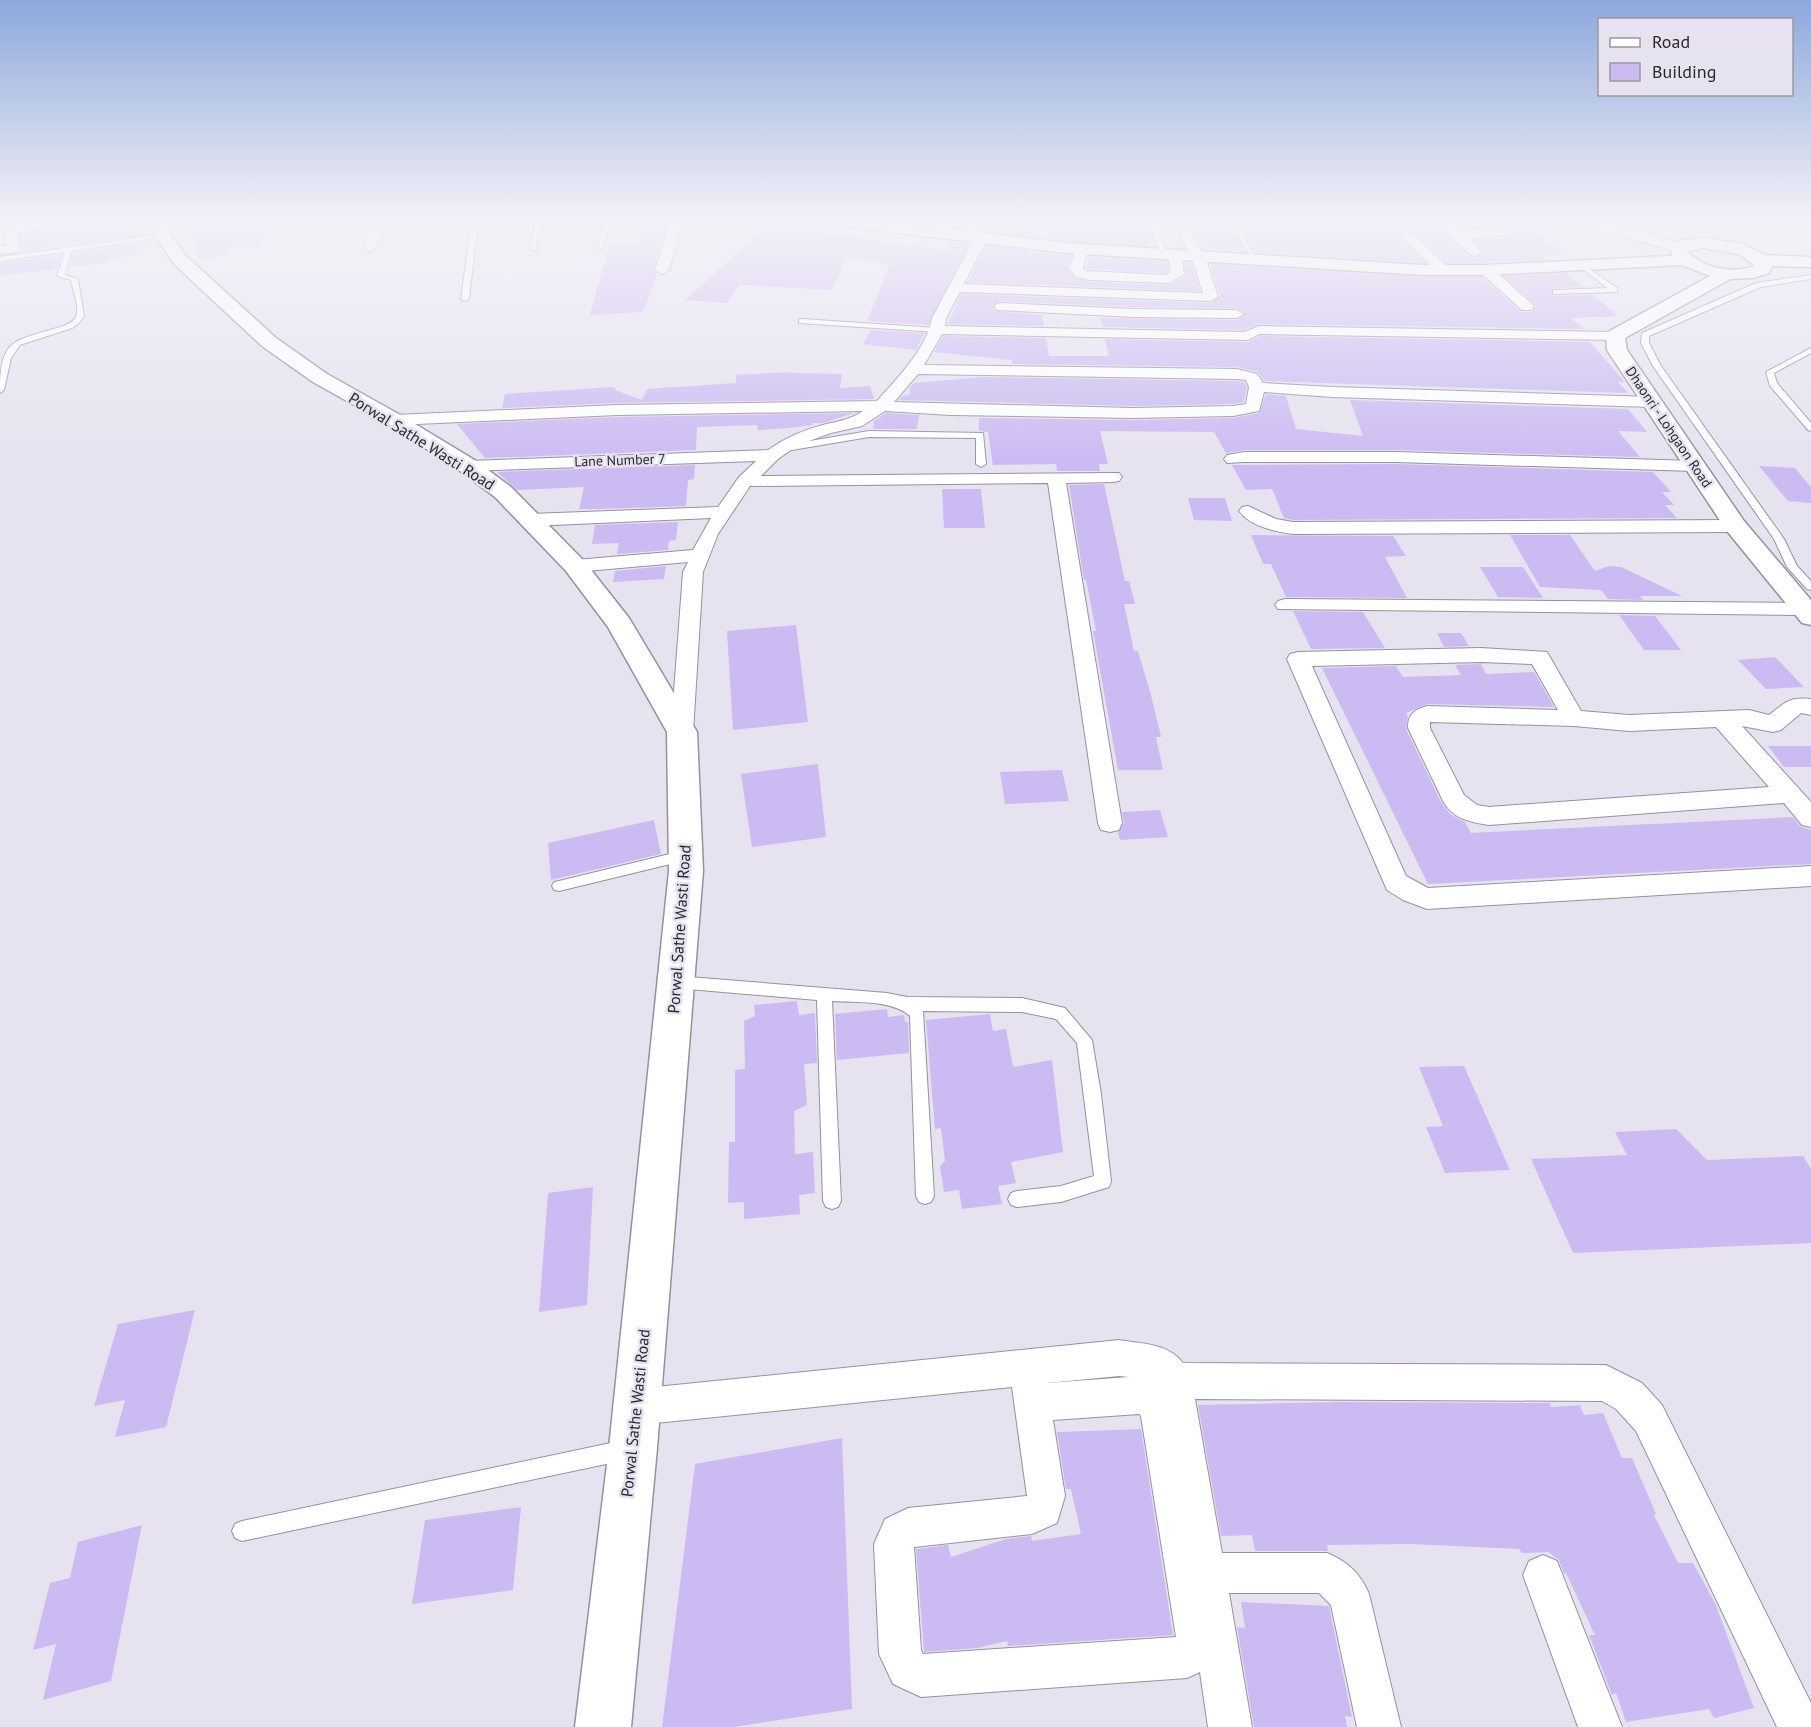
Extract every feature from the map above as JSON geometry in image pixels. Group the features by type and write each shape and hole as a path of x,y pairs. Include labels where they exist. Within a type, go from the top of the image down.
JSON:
{"street":[{"name":"Porwal Sathe Wasti Road","path":"221,300 269,342 320,378 395,420 468,466 503,492 574,566 620,624 682,732 686,855 676,982 633,1448 603,1727"},
{"path":"682,732 693,572 709,534 745,481 776,452 792,441 827,429 856,423 882,406 914,369 937,330 939,318 952,300"},
{"path":"1519,300 1527,307"},
{"path":"395,420 617,410 882,406 1099,413 1239,411 1253,408 1255,382 1249,336 1251,332 1259,330 1615,336 1681,300"},
{"path":"991,306 1124,313 1237,314"},
{"path":"937,330 1249,336"},
{"name":"Dhaonri - Lohgaon Road","path":"1615,336 1617,350 1735,526 1807,613"},
{"path":"914,369 1237,374 1255,382 1332,392 1657,409"},
{"path":"1603,415 1657,409"},
{"name":"Lane Number 7","path":"468,466 776,452"},
{"path":"717,478 720,456"},
{"path":"1233,459 1244,457 1395,458 1695,466"},
{"path":"745,481 1113,477"},
{"path":"1056,478 1110,823"},
{"path":"1248,511 1259,520 1272,525 1293,528 1735,526"},
{"path":"530,520 724,512"},
{"path":"574,566 699,555"},
{"path":"1285,605 1807,613"},
{"path":"1574,718 1539,657 1481,655 1298,659 1396,883 1412,893 1427,899 1811,876"},
{"path":"1790,794 1489,816 1470,813 1455,801 1419,728 1419,719 1427,714 1574,718 1629,723 1749,718 1773,724 1806,705"},
{"path":"1722,719 1811,818"},
{"path":"1030,1385 1119,1358 1162,1365 1174,1381 1230,1727"},
{"path":"1174,1381 1606,1383 1629,1396 1649,1418 1800,1727"},
{"path":"636,1407 1030,1385 1149,1398 1158,1407 1197,1631 1196,1649 1187,1657 921,1676 908,1669 900,1654 894,1544 899,1533 908,1528 1032,1515 1043,1509 1046,1496 1030,1385"},
{"path":"1205,1573 1327,1572 1349,1594 1379,1727"},
{"path":"1543,1575 1600,1727"}],"lane":[{"path":"0,390 11,349 19,342 77,322 80,316 77,300"},
{"path":"1726,300 1645,335 1645,343 1657,366 1779,539 1792,567 1811,587"},
{"path":"802,321 937,330"},
{"path":"1811,350 1770,372 1773,384 1811,428"},
{"path":"776,452 869,434 980,435 981,464"},
{"path":"559,886 686,855"},
{"path":"676,982 887,999 907,1004 1022,1005 1060,1012 1084,1040 1094,1094 1103,1182 1061,1194 1017,1199"},
{"path":"824,994 832,1201"},
{"path":"907,1004 917,1013 925,1196"},
{"path":"242,1531 633,1448"}],"building":[{"path":"594,300 648,300 643,312 590,315"},
{"path":"685,300 729,300 727,303"},
{"path":"876,300 941,300 928,325 867,321"},
{"path":"959,300 1116,300 1211,303 1215,300 1508,300 1522,312 1532,312 1536,306 1529,300 1598,300 1618,316 1571,318 1584,329 1259,324 1244,330 1103,327 1101,318 1237,320 1246,313 1237,308 1134,307 1001,301 992,306 994,311 1042,315 1044,326 948,324"},
{"path":"871,330 925,333 916,350 863,344"},
{"path":"943,336 1046,338 1049,356 1109,356 1105,339 1249,342 1260,336 1590,342 1625,382 1618,382 1628,393 1264,381 1258,372 1237,367 1012,364 1012,360 934,352"},
{"path":"791,372 842,374 840,388 870,386 874,399 617,403 502,408 505,394 615,387 615,390 642,400 647,389 736,383 736,375"},
{"path":"984,377 1237,381 1244,382 1247,387 1244,402 1233,404 1132,406 899,400 902,396 910,394 910,387 914,383"},
{"path":"1266,394 1286,396 1296,429 1363,436 1350,400 1628,409 1647,432 1618,431 1640,457 1395,450 1244,450 1226,453 1214,432 1100,431 1108,464 1099,464 1100,471 1057,471 1056,464 993,465 988,432 979,431 979,418 1132,420 1233,418 1259,413"},
{"path":"854,413 823,423 789,428 758,430 757,425 697,427 696,450 485,458 457,424 617,417"},
{"path":"886,413 919,415 917,429 873,429 874,421"},
{"path":"1395,464 1653,472 1671,492 1662,492 1674,505 1665,505 1677,518 1293,520 1284,518 1272,489 1246,490 1232,465"},
{"path":"695,465 694,479 688,480 686,506 579,509 584,487 517,490 497,472"},
{"path":"1759,466 1795,468 1811,487 1811,503 1788,501"},
{"path":"1104,484 1125,581 1129,581 1135,604 1124,604 1134,651 1138,651 1161,737 1156,737 1163,770 1118,770 1093,631 1096,631 1086,580 1084,580 1069,485"},
{"path":"942,489 981,489 985,528 944,528"},
{"path":"1188,498 1225,498 1232,521 1194,520"},
{"path":"678,522 676,540 669,541 668,550 617,554 619,543 592,544 595,525"},
{"path":"1251,535 1393,536 1406,556 1385,557 1407,598 1286,597 1271,564 1263,564"},
{"path":"1510,535 1570,535 1595,571 1609,566 1621,567 1682,596 1640,596 1643,600 1608,599 1601,590 1540,587"},
{"path":"666,566 664,579 613,582 615,571"},
{"path":"1480,567 1523,567 1543,598 1498,597"},
{"path":"1293,611 1363,612 1385,648 1311,649"},
{"path":"1619,615 1655,616 1681,650 1644,650"},
{"path":"796,625 808,722 733,730 727,631"},
{"path":"1437,633 1461,633 1469,646 1444,647"},
{"path":"1775,657 1804,687 1766,689 1738,660"},
{"path":"1481,664 1486,674 1534,672 1554,707 1427,704 1406,713 1408,717 1406,729 1441,802 1450,814 1465,822 1471,833 1793,817 1800,826 1811,830 1811,864 1428,884 1322,668 1396,666 1403,677 1461,675 1455,665"},
{"path":"1768,746 1811,746 1811,767 1784,767"},
{"path":"818,764 826,837 752,847 741,774"},
{"path":"1062,770 1069,801 1005,804 1000,772"},
{"path":"1160,810 1168,837 1120,840 1118,833 1124,823 1122,812"},
{"path":"654,820 661,854 551,880 548,843"},
{"path":"797,1001 799,1015 815,1013 817,1063 804,1064 807,1105 794,1111 795,1154 813,1152 815,1193 799,1195 800,1214 744,1219 744,1202 728,1203 729,1142 735,1142 735,1070 745,1069 744,1021 755,1016 754,1005"},
{"path":"887,1009 888,1017 904,1015 905,1022 908,1022 909,1053 837,1060 835,1014"},
{"path":"990,1014 993,1031 1006,1029 1013,1067 1052,1060 1063,1152 1011,1162 1016,1183 998,1186 1002,1204 962,1209 959,1190 944,1192 940,1166 945,1161 941,1128 935,1129 926,1020"},
{"path":"1464,1066 1510,1170 1445,1173 1426,1127 1443,1126 1419,1067"},
{"path":"1676,1129 1707,1160 1803,1156 1811,1169 1811,1243 1573,1253 1531,1159 1627,1155 1615,1132"},
{"path":"593,1187 587,1305 539,1312 548,1193"},
{"path":"195,1310 166,1427 115,1437 125,1400 94,1406 118,1324"},
{"path":"1340,1402 1550,1403 1551,1407 1580,1405 1584,1415 1603,1413 1622,1458 1632,1458 1656,1514 1654,1515 1678,1563 1693,1563 1715,1603 1754,1708 1714,1718 1709,1709 1626,1722 1616,1693 1612,1695 1589,1635 1595,1635 1559,1560 1548,1552 1522,1553 1519,1549 1410,1544 1327,1545 1328,1551 1255,1551 1252,1535 1221,1536 1198,1405"},
{"path":"1141,1429 1173,1635 1008,1646 1007,1641 977,1648 924,1652 916,1549 948,1545 951,1557 1006,1539 1031,1536 1032,1541 1081,1534 1071,1489 1066,1489 1057,1432"},
{"path":"842,1438 852,1709 733,1727 662,1727 695,1464"},
{"path":"521,1507 513,1590 412,1604 425,1520"},
{"path":"142,1525 111,1681 43,1700 56,1644 33,1650 50,1583 70,1578 78,1542"},
{"path":"1241,1602 1329,1606 1352,1717 1345,1716 1347,1727 1254,1727 1237,1627 1245,1628"}]}
